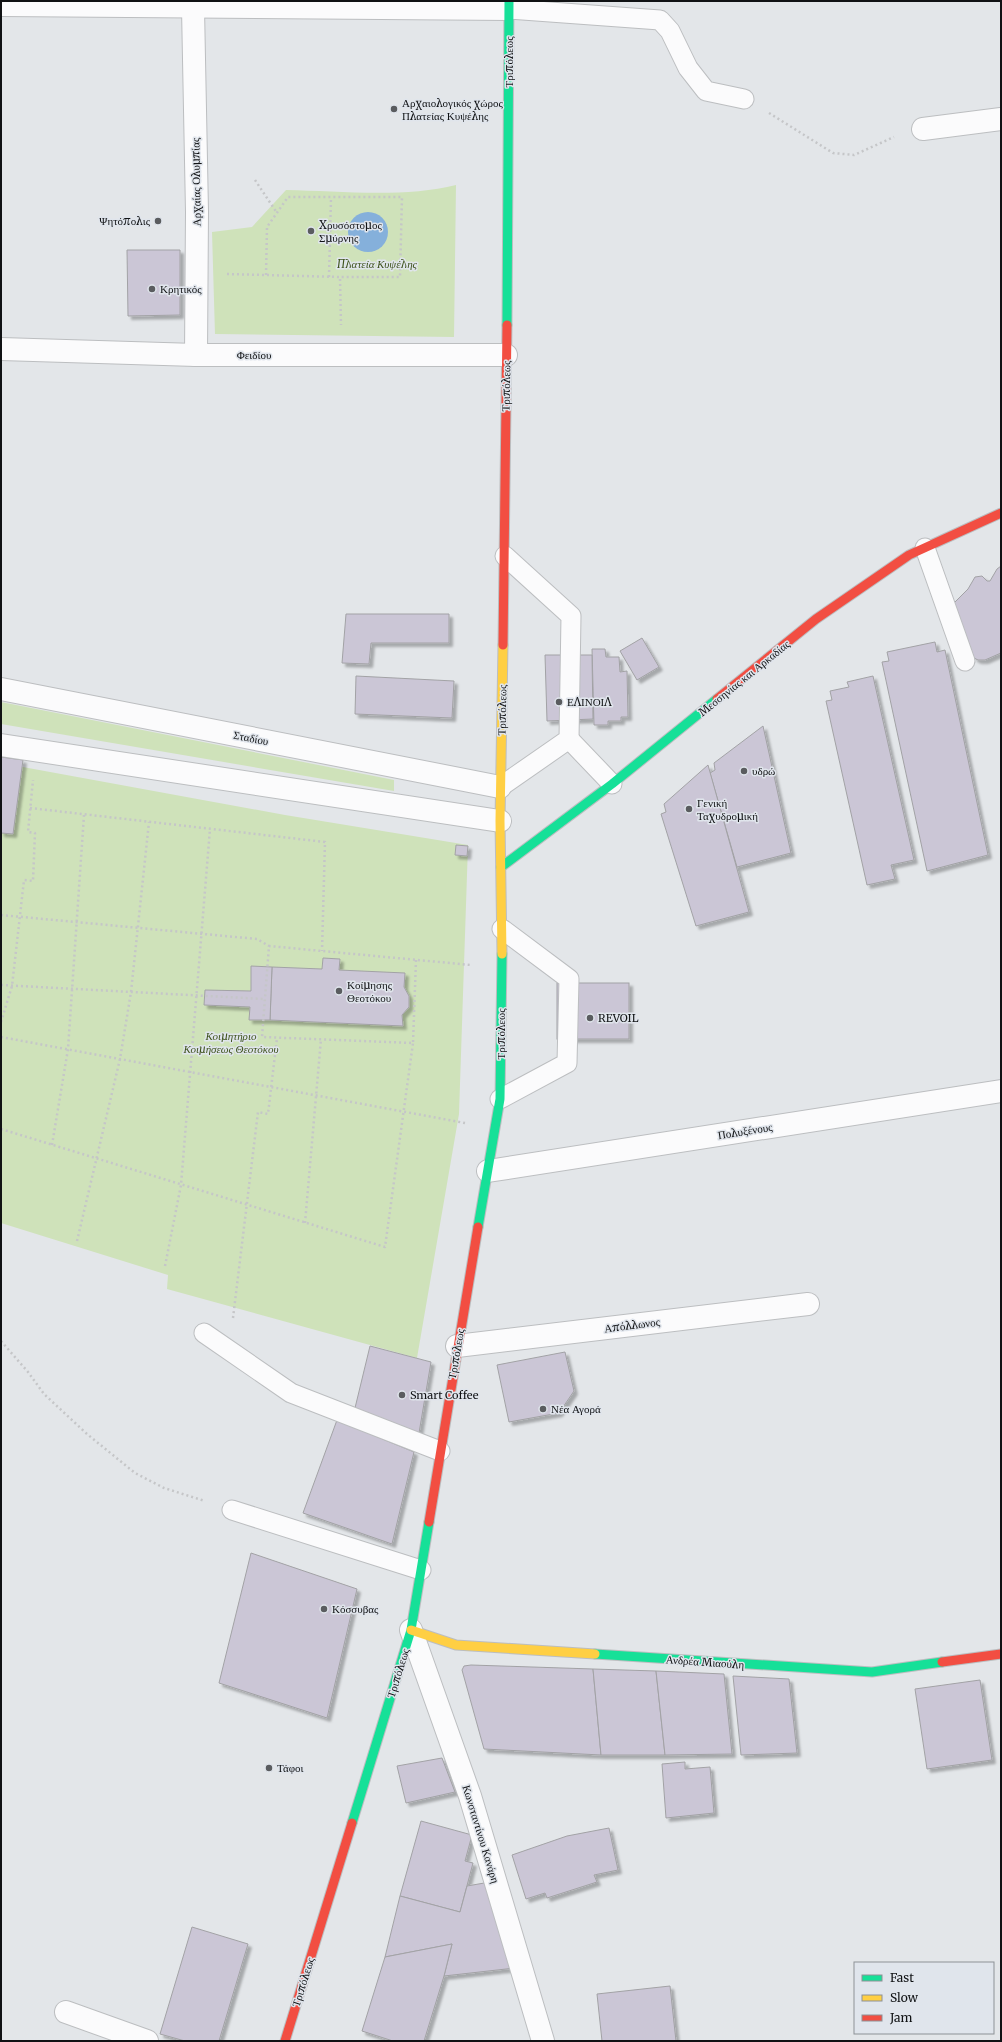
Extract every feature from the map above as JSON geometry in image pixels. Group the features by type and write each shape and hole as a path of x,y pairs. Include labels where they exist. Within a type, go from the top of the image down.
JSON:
{"main road":[{"name":"Τριπόλεως","path":"285,2041 411,1630 457,1346 500,1099 502,929 500,787 505,556 509,5"},
{"name":"Μεσσηνίας και Αρκαδίας","path":"501,867 612,784 816,619 909,555 1001,512"},
{"name":"Ανδρέα Μιαούλη","path":"411,1630 456,1645 872,1672 1001,1654"}],"street":[{"path":"1,6 193,8 509,5"},
{"name":"Αρχαίας Ολυμπίας","path":"193,8 196,355"},
{"path":"923,129 1001,118"},
{"name":"Φειδίου","path":"1,349 196,355 506,355"},
{"name":"Σταδίου","path":"1,689 500,787"},
{"path":"1,745 500,821"},
{"name":"Πολυξένους","path":"488,1171 1001,1092"},
{"name":"Απόλλωνος","path":"457,1346 808,1304"},
{"name":"Κωνσταντίνου Κανάρη","path":"411,1630 470,1796 543,2041"},
{"path":"66,2012 148,2041"}],"lane":[{"path":"509,5 660,20 670,31 688,68 706,91 744,99"},
{"path":"925,548 964,661"},
{"path":"505,556 571,616 569,740 612,784"},
{"path":"500,787 569,740"},
{"path":"500,1099 567,1063 569,979 502,929"},
{"path":"204,1333 291,1393 440,1451"},
{"path":"232,1510 421,1570"}],"path":[{"path":"744,99 795,128 833,153 854,154 875,147 896,136 923,129"},
{"path":"255,180 277,213"},
{"path":"196,273 329,277 400,277 402,197 288,197 267,227 266,275"},
{"path":"329,277 331,198"},
{"path":"340,277 341,355"},
{"path":"1,1022 12,986 24,880 33,881 35,834 28,832 37,750"},
{"path":"30,808 325,842 322,951"},
{"path":"52,1145 68,1049 84,815"},
{"path":"77,1241 120,1059 131,992 149,822"},
{"path":"166,1266 181,1185 210,829"},
{"path":"1,915 257,940 269,946 471,965"},
{"path":"269,946 262,1037 413,1043"},
{"path":"1,1130 385,1247 413,1043 416,960"},
{"path":"1,985 264,999"},
{"path":"1,1038 469,1123"},
{"path":"234,1308 258,1112 268,1114 277,1038"},
{"path":"305,1223 321,1039"},
{"path":"1,1341 28,1372 44,1394 87,1434 135,1473 164,1488 232,1510"}],"green space":[{"name":"Πλατεία Κυψέλης","path":"456,185 454,337 215,334 212,232 252,227 286,190 394,193 437,189"},
{"path":"1,702 394,780 394,791 1,724"},
{"name":"Κοιμητήριο Κοιμήσεως Θεοτόκου","path":"1,763 285,815 468,845 459,1114 417,1358 167,1289 168,1275 1,1223"}],"water":[{"path":"364,212 372,212 379,215 385,221 388,232 385,243 379,249 372,252 364,252 357,249 351,243 348,236 348,228 351,221 357,215"}],"building":[{"path":"127,250 180,250 180,315 128,316"},
{"path":"1001,566 1001,653 985,660 978,660 974,658 954,603 968,589 975,577 982,576 987,581 990,581 997,569"},
{"path":"346,614 449,614 449,643 371,643 369,664 342,663"},
{"path":"642,638 659,667 637,680 620,651"},
{"path":"935,642 937,652 945,650 988,855 927,871 882,662 889,661 887,652"},
{"path":"592,649 605,649 606,657 619,657 620,672 627,671 628,717 621,717 621,721 608,721 608,725 594,725"},
{"path":"545,655 592,655 593,719 547,721"},
{"path":"356,676 454,681 452,718 355,714"},
{"path":"873,676 914,860 891,865 895,879 867,885 826,701 832,700 830,691 849,687 847,682"},
{"path":"763,726 791,853 737,867 710,773 715,770 714,763"},
{"path":"1,757 23,760 13,834 1,833"},
{"path":"708,765 749,912 696,926 661,814 666,812 664,804"},
{"path":"456,845 468,846 467,856 455,855"},
{"name":"Κοίμησης Θεοτόκου","path":"323,958 340,959 339,970 405,973 404,987 409,996 409,1007 402,1015 403,1026 270,1020 272,967 322,969"},
{"path":"251,966 272,967 270,1020 249,1020 250,1007 204,1005 205,990 251,991"},
{"path":"557,983 629,983 629,1039 557,1039"},
{"path":"370,1346 431,1362 419,1433 355,1408"},
{"path":"565,1352 574,1391 559,1413 509,1422 497,1365"},
{"path":"337,1420 414,1452 392,1544 303,1513"},
{"path":"251,1553 357,1589 327,1718 219,1683"},
{"path":"464,1666 593,1669 601,1755 484,1749 462,1670"},
{"path":"593,1669 656,1671 665,1755 601,1755"},
{"path":"656,1671 724,1674 732,1754 665,1755"},
{"path":"733,1676 789,1679 797,1753 741,1755"},
{"path":"980,1680 992,1760 927,1769 915,1689"},
{"path":"442,1758 455,1792 406,1803 397,1766"},
{"path":"685,1762 685,1769 710,1767 714,1813 666,1818 662,1764"},
{"path":"421,1821 472,1835 465,1861 473,1863 460,1912 400,1896"},
{"path":"609,1828 618,1870 594,1875 597,1882 547,1898 545,1893 526,1899 512,1855 567,1836"},
{"path":"490,1882 515,1968 444,1976 452,1944 385,1957 400,1896 460,1912 467,1886"},
{"path":"192,1927 248,1944 219,2041 185,2041 160,2034"},
{"path":"452,1944 424,2041 393,2041 362,2031 385,1957"},
{"path":"670,1986 676,2041 602,2041 597,1994"}],"traffic: fast":[{"path":"507,325 509,1"},
{"path":"501,867 612,784 717,699"},
{"path":"478,1227 500,1099 502,954"},
{"path":"352,1823 411,1630 429,1522"},
{"path":"595,1654 872,1672 942,1662"}],"traffic: slow":[{"path":"502,954 500,821 503,645"},
{"path":"411,1630 456,1645 595,1654"}],"traffic: jam":[{"path":"503,645 507,325"},
{"path":"717,699 816,619 909,555 1001,513"},
{"path":"429,1522 478,1227"},
{"path":"942,1662 1001,1654"},
{"path":"285,2041 352,1823"}],"place":[{"name":"Αρχαιολογικός χώρος Πλατείας Κυψέλης","path":"394,109"},
{"name":"Ψητόπολις","path":"158,221"},
{"name":"Χρυσόστομος Σμύρνης","path":"311,231"},
{"name":"Κρητικός","path":"152,289"},
{"name":"ΕΛΙΝΟΙΛ","path":"559,702"},
{"name":"υδρώ","path":"744,771"},
{"name":"Γενική Ταχυδρομική","path":"689,809"},
{"name":"Κοίμησης Θεοτόκου","path":"339,991"},
{"name":"REVOIL","path":"590,1018"},
{"name":"Smart Coffee","path":"402,1395"},
{"name":"Νέα Αγορά","path":"543,1409"},
{"name":"Κόσσυβας","path":"324,1609"},
{"name":"Τάφοι","path":"269,1768"}]}
